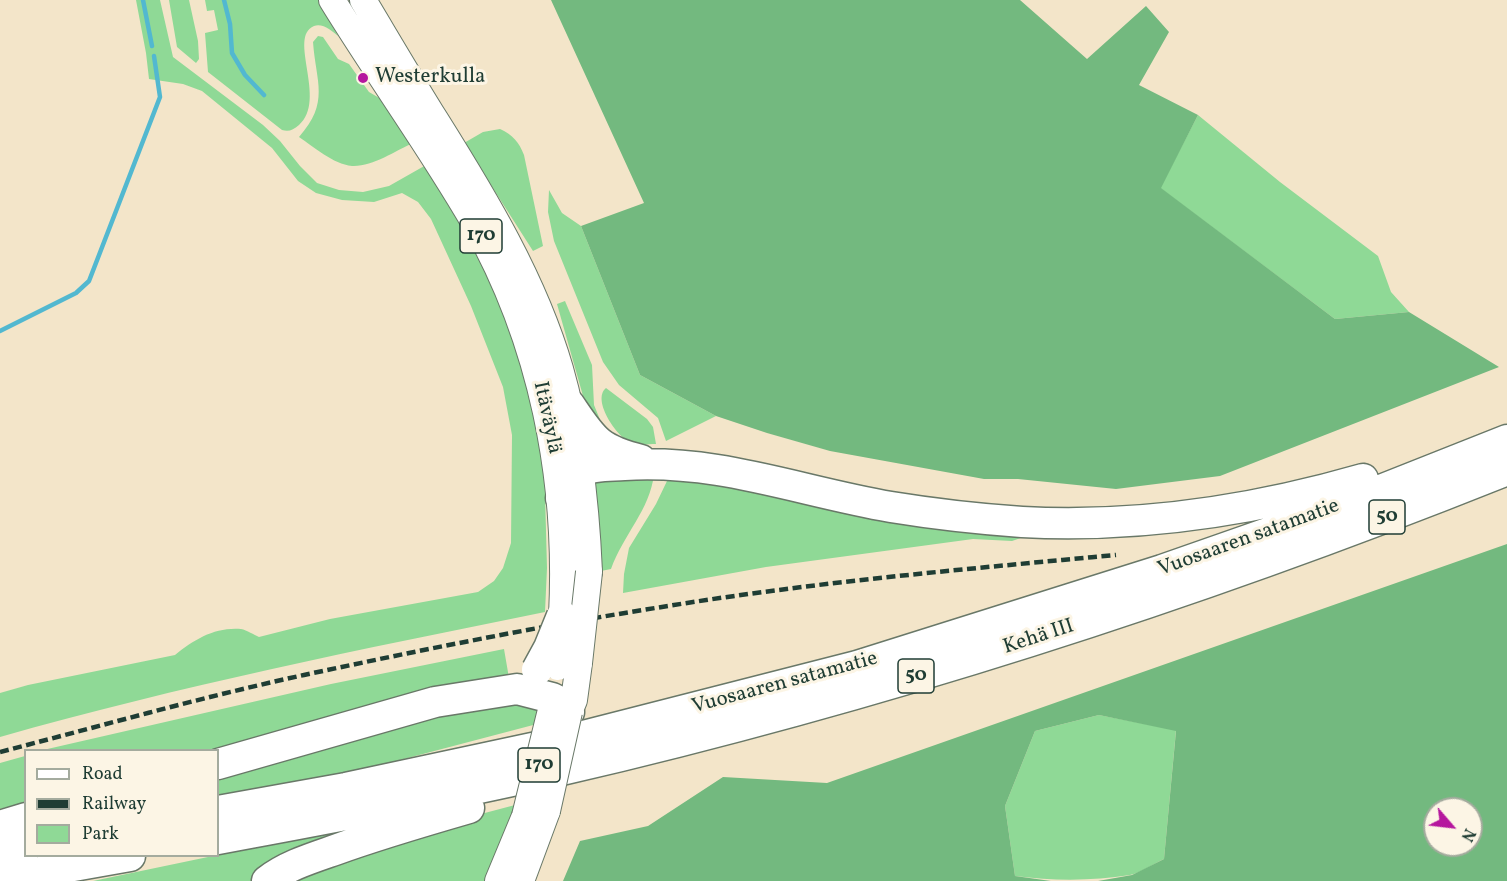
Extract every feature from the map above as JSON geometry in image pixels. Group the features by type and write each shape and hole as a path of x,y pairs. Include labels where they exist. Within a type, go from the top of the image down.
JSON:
{"highway":[{"path":"569,404 589,434 600,445 617,454 656,463 713,468 891,507 1021,522 1097,523 1230,510 1325,490 1415,463 1507,429"},
{"name":"Vuosaaren satamatie","path":"219,811 346,788 556,743 857,666 1162,570 1305,520 1507,440"},
{"path":"561,498 580,471 656,463"},
{"name":"Kehä III","path":"560,770 744,724 905,680 1022,644 1267,561 1507,470"},
{"path":"557,708 548,672 549,648 562,616"},
{"path":"219,764 548,672"},
{"path":"219,839 368,811 560,770"},
{"path":"267,881 276,874 315,857 366,838 507,797 560,770"},
{"path":"0,826 24,820"},
{"path":"0,852 24,847"},
{"path":"0,879 118,857"}],"main road":[{"name":"Itäväylä","path":"332,0 395,96 474,224 502,279 522,327 550,427 576,574 562,616"},
{"name":"Itäväylä","path":"363,0 487,206 521,270 560,368 569,404 587,527 548,672 574,700 557,708 521,881"},
{"name":"Itäväylä","path":"498,881 536,813"}],"green space":[{"path":"136,0 160,0 173,57 263,125 317,183 339,190 363,192 389,186 426,165 485,268 522,362 544,456 547,568 545,612 339,654 203,685 0,737 0,693 28,685 175,655 198,639 223,630 241,629 259,637 330,619 478,592 494,581 503,568 511,543 512,435 503,387 471,306 431,219 418,202 402,193 374,202 342,200 316,193 298,181 272,148 202,91 183,84 149,79"},
{"path":"169,0 189,0 198,41 199,59 196,63 177,47"},
{"path":"205,0 318,0 338,36 321,26 314,26 307,32 304,43 310,101 307,114 297,127 289,131 282,130 208,72 205,33 218,30 214,10 207,11"},
{"path":"551,0 1020,0 1087,59 1146,6 1169,32 1139,85 1198,115 1161,188 1335,319 1409,312 1499,367 1220,476 1116,489 1018,479 984,479 830,451 716,416 640,375 581,226 644,203"},
{"path":"318,36 323,37 338,59 349,64 369,92 381,99 413,143 375,161 352,166 331,159 299,137 309,125 318,102 319,92 313,42"},
{"path":"1198,115 1280,182 1378,256 1391,292 1409,312 1335,319 1160,188"},
{"path":"500,129 515,139 524,155 543,246 533,251 464,143 483,132"},
{"path":"549,190 562,213 581,226 640,375 716,416 666,441 658,418 619,385 603,362 554,241 548,212"},
{"path":"565,301 592,365 594,405 603,427 587,410 557,304"},
{"path":"606,388 647,419 653,427 656,444 635,444 620,434 604,410 602,394"},
{"path":"654,474 642,511 611,569 596,572 593,476"},
{"path":"678,475 1044,530 1012,541 973,539 766,567 623,593 629,548 667,481"},
{"path":"1507,544 1507,881 1098,881 1132,875 1164,859 1176,731 1099,715 1035,731 1005,806 1015,876 1051,881 563,881 580,841 648,826 723,777 827,783"},
{"path":"504,649 509,678 219,750 47,749 331,684"},
{"path":"543,702 537,724 305,785 219,800 219,773 329,741 491,703"},
{"path":"1099,715 1176,730 1164,859 1134,874 1116,877 1073,880 1015,876 1005,806 1035,731"},
{"path":"24,756 24,803 0,809 0,763"},
{"path":"515,805 505,838 485,881 282,881 428,828"},
{"path":"390,819 253,881 93,881 208,857 219,857 219,855"}],"waterway":[{"path":"143,0 152,46"},
{"path":"224,0 230,24 232,53 245,75 264,95"},
{"path":"0,331 76,293 89,281 160,97 154,56"}],"railway":[{"path":"0,752 190,702 349,665 577,621 724,597 835,583 1116,555"}],"place":[{"name":"Westerkulla","path":"363,78"}]}
